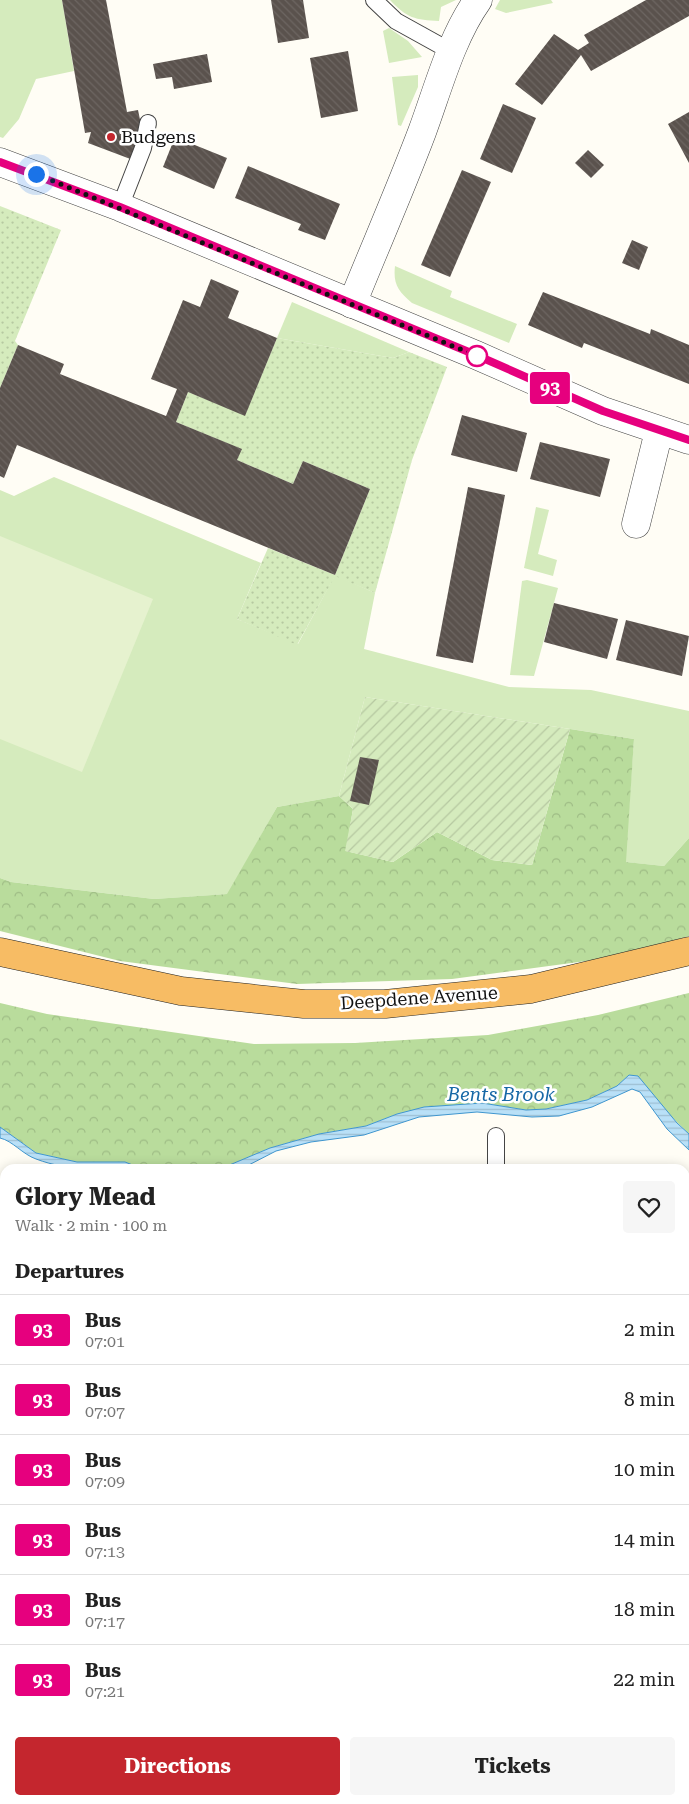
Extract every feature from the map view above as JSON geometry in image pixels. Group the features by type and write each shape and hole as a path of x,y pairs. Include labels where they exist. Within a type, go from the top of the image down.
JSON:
{"highway":[{"name":"Deepdene Avenue","path":"0,952 181,991 304,1004 385,1004 532,989 689,951"}],"street":[{"path":"352,304 413,156 452,52 470,12 478,0"},
{"path":"0,162 120,207 603,411 689,440"},
{"path":"636,524 659,431"}],"lane":[{"path":"374,0 396,22 452,52"},
{"path":"120,207 144,148 148,123"},
{"path":"496,1136 496,1164"}],"green space":[{"path":"0,0 62,0 74,71 36,79 19,119 3,138 0,137"},
{"path":"390,0 456,0 441,7 439,21 412,17 401,11"},
{"path":"500,0 551,0 553,3 506,13 495,9"},
{"path":"389,28 408,41 422,57 389,63 383,31"},
{"path":"418,75 418,87 401,126 398,125 392,77"},
{"path":"0,206 61,230 15,341 18,345 0,388"},
{"path":"395,266 452,291 450,297 517,324 509,343 412,303 403,295 398,287 395,278"},
{"path":"292,302 409,352 393,358 277,338"},
{"path":"277,338 393,358 409,352 447,367 412,460 375,593 335,576 297,645 237,619 268,548 335,575 370,489 303,461 293,484 237,460 241,449 176,422 188,392 245,415"},
{"path":"54,477 261,563 237,619 298,644 335,575 375,593 364,649 509,687 591,690 689,711 689,838 664,866 625,862 634,739 365,697 339,796 277,807 228,894 154,899 11,882 0,878 0,490 14,496"},
{"path":"536,507 549,510 538,554 557,560 553,576 524,568"},
{"path":"0,536 153,599 82,772 0,739"},
{"path":"527,580 558,588 534,676 510,675 522,581"},
{"path":"365,697 570,729 532,865 492,860 437,832 393,862 345,851 353,809 339,796"},
{"path":"570,729 634,739 626,862 664,866 689,838 689,936 616,957 452,979 297,984 120,961 0,931 0,878 11,882 154,899 227,894 277,807 339,796 353,809 346,851 393,862 437,832 492,860 532,865"},
{"path":"689,993 689,1134 629,1075 617,1086 587,1100 546,1109 526,1110 482,1103 397,1114 366,1126 319,1134 270,1148 232,1164 77,1162 36,1153 0,1127 0,1003 47,1014 254,1044 355,1043 488,1035 598,1015"}],"water":[{"path":"629,1075 638,1076 677,1123 689,1134 689,1150 667,1129 640,1092 632,1089 592,1107 559,1116 532,1117 477,1112 419,1117 364,1135 311,1142 276,1151 251,1164 232,1164 270,1148 319,1134 366,1126 397,1114 424,1107 482,1103 526,1110 546,1109 587,1100 617,1086"},
{"path":"0,1127 36,1153 77,1162 125,1162 130,1164 53,1164 31,1157 0,1138"}],"building":[{"path":"62,0 106,0 127,112 138,110 143,134 133,160 88,143 91,132 85,133"},
{"path":"271,0 303,0 309,38 278,43"},
{"path":"646,0 689,0 689,16 591,71 581,55 542,105 515,84 554,34 578,50 589,43 584,35"},
{"path":"348,51 358,111 321,118 310,58"},
{"path":"207,54 212,82 174,89 172,77 156,79 153,64"},
{"path":"503,104 536,118 512,173 480,159"},
{"path":"689,112 689,163 668,124"},
{"path":"175,137 227,158 214,189 163,167"},
{"path":"588,150 604,165 591,178 575,163"},
{"path":"248,166 340,204 325,240 298,230 301,224 235,198"},
{"path":"462,170 491,182 450,277 421,265"},
{"path":"632,240 648,247 639,270 622,263"},
{"path":"211,279 239,291 228,318 277,338 245,416 188,392 176,422 242,449 237,460 293,484 303,461 370,489 335,575 17,445 4,478 0,476 0,388 18,345 64,364 60,374 166,416 177,389 151,379 183,300 200,307"},
{"path":"543,292 650,334 651,329 689,345 689,384 584,343 582,348 528,325"},
{"path":"462,415 527,433 517,472 451,455"},
{"path":"540,442 610,459 600,497 530,479"},
{"path":"468,487 505,495 473,663 436,656"},
{"path":"554,603 618,619 607,659 544,642"},
{"path":"626,620 689,636 682,676 616,660"},
{"path":"360,757 379,760 369,805 350,801"}],"bus line":[{"name":"93","path":"0,162 120,207 166,228 476,355 603,411 689,440"}],"place":[{"name":"Budgens","path":"111,137"}],"route":[{"path":"36,174 120,207 166,228 477,356"}],"water label":[{"name":"Bents Brook","path":"501,1094"}]}
